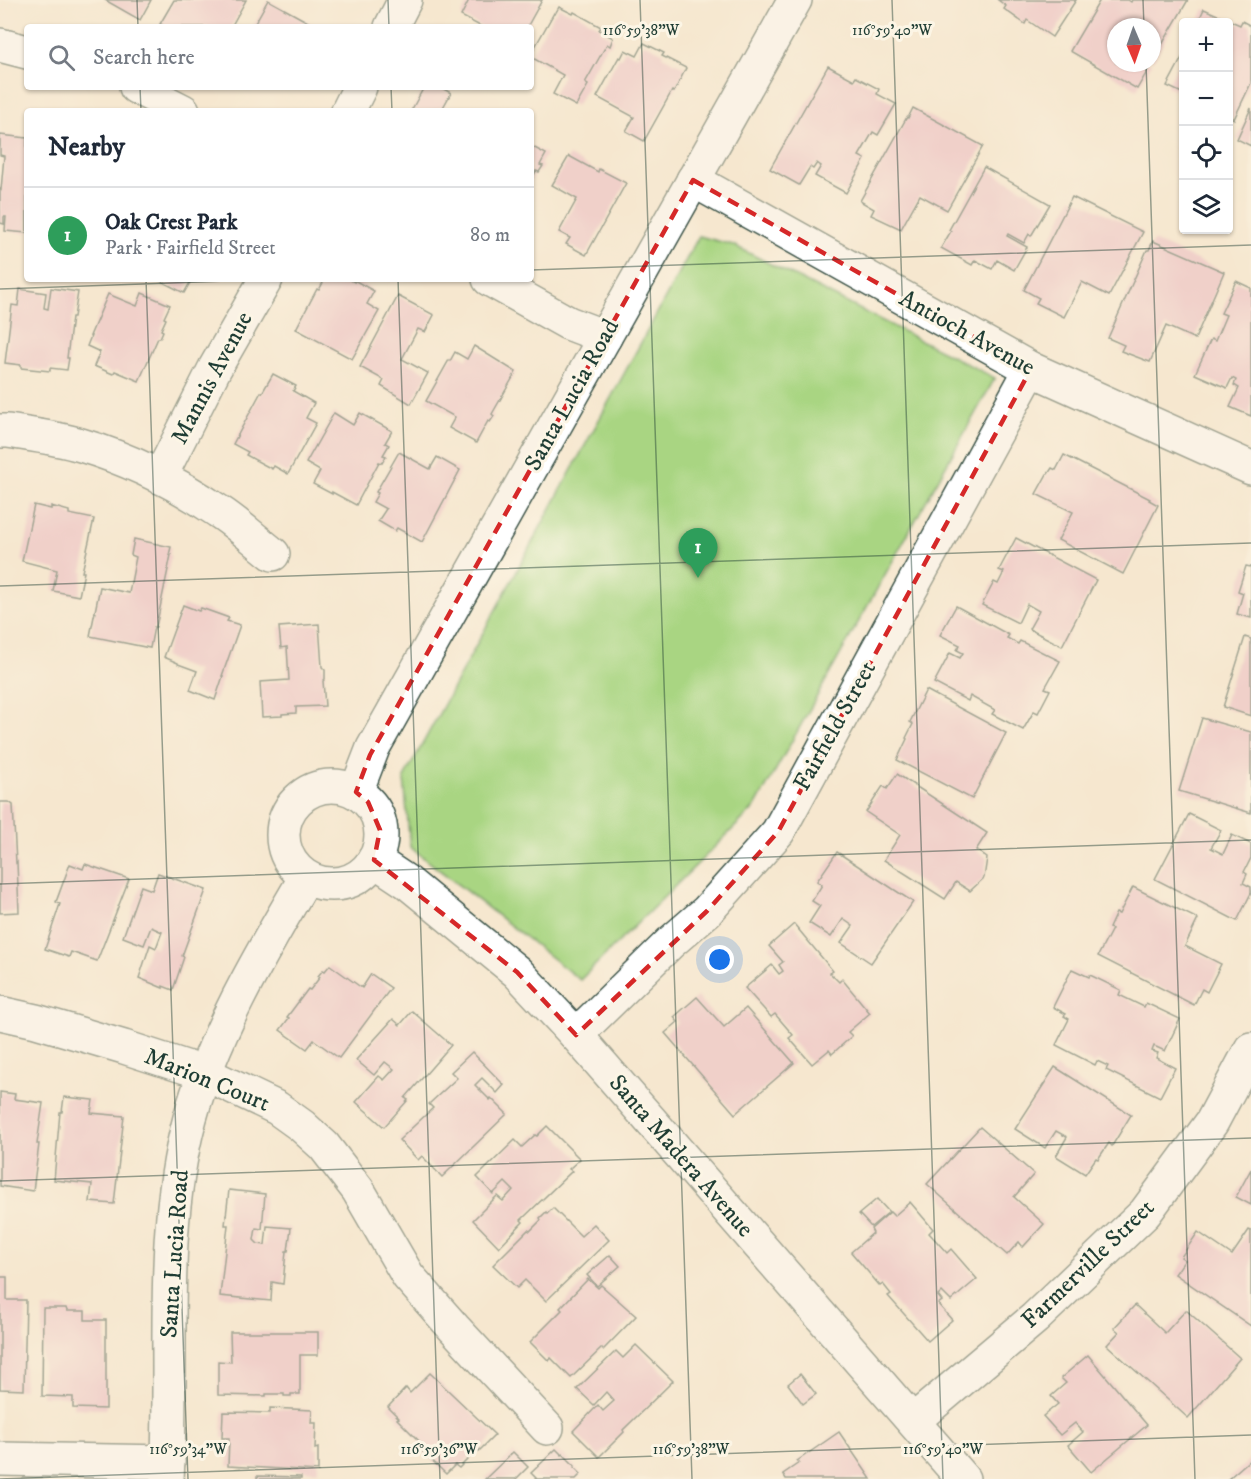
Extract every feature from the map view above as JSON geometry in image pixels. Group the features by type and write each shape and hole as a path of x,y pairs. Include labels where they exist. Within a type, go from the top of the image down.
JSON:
{"street":[{"path":"393,24 405,0"},
{"name":"Santa Lucia Road","path":"356,792 373,748 795,0"},
{"path":"0,45 24,51"},
{"path":"142,90 177,108"},
{"path":"350,108 358,90"},
{"name":"Antioch Avenue","path":"693,180 1031,369 1251,468"},
{"name":"Mannis Avenue","path":"160,477 215,368 264,282"},
{"path":"494,282 568,323 605,337"},
{"name":"Fairfield Street","path":"576,1035 670,943 707,911 778,832 1031,369"},
{"path":"0,431 44,436 80,444 119,457 160,477 219,511 273,554"},
{"path":"323,787 340,787 356,792 368,802 381,830 380,845 374,860 365,872 336,885 320,883 306,877 293,866 285,851 282,834 285,818 294,804 307,792 323,787"},
{"name":"Santa Madera Avenue","path":"374,860 407,882 517,972 576,1035 963,1479"},
{"name":"Santa Lucia Road","path":"168,1471 173,1214 179,1167 189,1119 204,1073 241,992 306,877"},
{"name":"Marion Court","path":"0,1013 36,1021 204,1073 277,1108 302,1126 324,1146 358,1190 408,1276 547,1428"},
{"name":"Farmerville Street","path":"913,1421 1035,1318 1145,1214 1212,1122 1251,1049"},
{"path":"0,1459 168,1471"}],"highlighted area":[{"path":"693,180 1031,369 778,832 707,911 576,1035 517,972 374,860 380,830 368,802 356,792 370,755"}],"green space":[{"path":"699,236 733,245 995,378 755,807 580,980 410,847 404,778"}],"building":[{"path":"105,0 151,0 140,20"},
{"path":"174,0 246,0 233,24 160,24"},
{"path":"268,0 312,24 255,24"},
{"path":"469,0 542,0 529,24 476,24 461,16"},
{"path":"998,0 1076,0 1052,37 1027,20 1025,24 1004,9 1006,6"},
{"path":"1100,0 1128,0 1131,2 1132,0 1188,0 1161,46 1161,18 1107,18 1107,72 1070,51"},
{"path":"559,7 573,14 574,12 601,27 599,30 613,38 610,46 607,44 585,83 588,85 576,106 553,94 563,75 534,59 534,49"},
{"path":"1204,9 1224,18 1200,18"},
{"path":"1242,21 1251,26 1251,83 1234,119 1233,22 1240,25"},
{"path":"644,43 664,53 662,56 686,68 644,141 626,131 634,117 597,97 625,50 637,56"},
{"path":"1179,63 1179,92 1167,86"},
{"path":"828,66 854,80 856,77 879,89 877,94 896,104 878,135 873,132 859,156 865,159 846,193 815,176 821,166 817,163 813,169 810,167 799,185 770,169"},
{"path":"1107,72 1147,72 1137,89"},
{"path":"422,90 446,90 451,93 443,108 413,108"},
{"path":"913,108 983,146 947,210 920,195 901,229 871,215 874,209 860,201"},
{"path":"1251,108 1251,146 1237,139"},
{"path":"0,135 24,138 24,233 5,231 6,217 4,217 4,224 0,223 0,189 4,156 0,155"},
{"path":"534,148 546,154 540,165 543,166 539,172 536,171 534,175"},
{"path":"569,156 598,172 599,169 626,183 586,255 566,244 570,238 559,232 577,199 552,185"},
{"path":"984,167 1050,204 1031,236 1029,234 1024,243 1008,234 1007,236 1027,247 1014,270 997,260 992,269 975,260 972,265 941,248"},
{"path":"1072,197 1143,232 1109,296 1082,282 1064,317 1036,303 1039,298 1024,290"},
{"path":"1153,241 1224,272 1195,339 1166,326 1150,362 1121,351 1124,345 1108,338"},
{"path":"1236,281 1251,288 1251,416 1230,407 1239,388 1234,385 1236,380 1232,378 1227,388 1195,374 1211,339 1215,341 1226,315 1221,313"},
{"path":"163,282 190,282 184,293"},
{"path":"323,282 358,282 374,291 367,304 379,311 352,359 296,329 317,289 319,290"},
{"path":"51,288 78,292 74,317 72,317 67,370 21,368 21,365 5,363 12,305 18,306 20,289 46,293 44,308 48,309"},
{"path":"142,293 170,305 164,318 166,319 161,330 163,331 139,381 115,371 113,374 94,366 100,352 87,346 108,294 137,306"},
{"path":"398,296 434,315 425,332 418,329 402,359 428,373 411,404 381,386 384,380 360,367"},
{"path":"474,346 516,372 492,414 494,416 490,422 488,421 476,443 449,428 455,417 426,401 455,352 467,359"},
{"path":"273,374 296,386 293,391 314,403 306,418 316,423 288,474 274,466 272,469 246,455 248,452 233,444"},
{"path":"334,413 353,425 360,413 392,431 385,443 389,445 383,455 386,456 382,463 379,462 356,505 313,484 320,471 306,463"},
{"path":"399,452 430,469 437,457 460,470 422,542 397,528 395,531 378,521 386,509 373,502 378,493 376,492"},
{"path":"1064,455 1158,505 1123,574 1058,540 1073,512 1036,494 1047,474 1052,468 1056,470"},
{"path":"34,505 51,509 51,506 69,511 69,514 94,519 79,596 53,591 57,570 22,561"},
{"path":"1016,538 1096,580 1062,646 1029,629 1039,611 1027,604 1018,623 982,605 994,582 998,584 1004,572 999,570"},
{"path":"134,539 171,547 150,648 90,636 100,587 129,593 136,557 131,555"},
{"path":"1246,566 1251,567 1251,618 1237,614 1243,593 1238,591"},
{"path":"183,605 199,611 201,608 229,618 227,621 240,625 215,700 190,690 197,671 164,657"},
{"path":"956,606 1009,635 1007,638 1018,644 1020,641 1060,661 1045,688 1050,690 1038,713 1034,711 1023,730 992,714 995,710 970,696 968,701 934,683 950,653 960,658 963,653 957,650 960,645 940,635"},
{"path":"319,624 322,667 325,670 323,681 325,706 296,707 296,713 262,717 260,682 289,680 287,647 281,648 279,627"},
{"path":"1245,637 1251,639 1251,716 1223,707"},
{"path":"926,690 1006,733 972,799 897,760 913,724 910,722"},
{"path":"1202,718 1251,732 1251,813 1179,791"},
{"path":"897,774 987,833 976,850 987,858 984,878 970,891 956,882 945,899 884,860 900,835 866,812 883,786 887,789"},
{"path":"0,802 9,802 13,805 19,912 0,913"},
{"path":"1189,814 1221,830 1211,848 1223,854 1232,835 1251,844 1251,858 1244,872 1247,874 1243,883 1251,887 1251,893 1237,921 1155,879"},
{"path":"837,852 913,902 871,963 841,943 853,926 843,919 831,937 809,923 820,906 812,901 822,885 817,881"},
{"path":"70,864 83,869 85,864 129,879 97,961 71,952 69,957 45,949 60,904 56,902"},
{"path":"158,873 206,890 182,956 184,957 173,990 139,978 150,945 156,948 162,932 151,927 144,945 123,937 141,886 152,890"},
{"path":"1133,887 1198,919 1185,946 1221,964 1207,992 1202,989 1194,1005 1098,956 1112,929 1109,928 1116,913 1119,914"},
{"path":"794,924 833,971 830,973 839,982 842,979 870,1013 848,1032 852,1036 832,1054 829,1050 812,1064 789,1038 793,1035 775,1014 771,1017 745,988 772,965 779,974 783,971 779,965 783,962 769,946"},
{"path":"330,965 362,988 371,974 391,988 339,1058 314,1040 307,1049 280,1030 308,989 310,990 320,977 318,976"},
{"path":"1072,969 1121,990 1119,995 1144,1007 1146,1003 1180,1019 1165,1051 1154,1046 1152,1051 1158,1053 1156,1058 1175,1068 1160,1097 1106,1070 1108,1066 1097,1061 1095,1065 1056,1045 1069,1019 1064,1016 1066,1014 1053,1007"},
{"path":"697,997 724,1027 746,1008 794,1063 735,1114 665,1033 678,1022 674,1017"},
{"path":"412,1011 451,1045 405,1098 408,1100 384,1127 356,1102 379,1076 384,1080 394,1069 385,1062 374,1075 356,1060 393,1019 400,1025"},
{"path":"472,1052 504,1085 497,1093 482,1078 475,1085 507,1114 442,1177 422,1156 418,1160 399,1140 433,1108 429,1104 457,1078 451,1072"},
{"path":"1055,1067 1131,1115 1112,1146 1109,1143 1085,1174 1056,1156 1067,1137 1056,1131 1045,1148 1015,1129"},
{"path":"0,1092 15,1094 14,1099 43,1103 33,1191 0,1186"},
{"path":"64,1097 93,1100 91,1113 124,1116 114,1204 90,1202 92,1184 54,1180 60,1112 62,1112"},
{"path":"547,1126 580,1159 569,1169 572,1171 521,1220 523,1222 499,1247 473,1220 497,1196 503,1201 513,1190 505,1182 493,1194 477,1177 515,1140 522,1147"},
{"path":"980,1127 1034,1174 1014,1197 1044,1224 1023,1247 1019,1242 1007,1255 927,1184"},
{"path":"1251,1169 1251,1205 1236,1197"},
{"path":"229,1190 265,1194 262,1229 256,1228 254,1240 258,1244 265,1245 267,1226 291,1228 283,1284 272,1282 271,1301 220,1296 228,1225 225,1225"},
{"path":"877,1199 889,1212 871,1227 859,1214"},
{"path":"910,1202 933,1229 929,1233 947,1253 951,1249 977,1279 951,1301 942,1292 938,1296 942,1301 938,1304 952,1320 928,1341 888,1296 891,1294 883,1284 880,1286 851,1252 873,1233 871,1229 890,1212 894,1216"},
{"path":"553,1208 581,1236 594,1224 609,1240 546,1301 525,1280 517,1288 493,1265 541,1220 540,1218 546,1212 547,1214"},
{"path":"1249,1230 1251,1231 1251,1326 1175,1274 1185,1260 1181,1257 1198,1232 1232,1255"},
{"path":"610,1255 620,1266 597,1286 587,1275"},
{"path":"0,1277 7,1277 7,1300 26,1300 24,1390 0,1389"},
{"path":"588,1279 598,1288 601,1285 636,1316 603,1350 602,1348 571,1378 551,1358 549,1361 530,1342 562,1310 560,1308"},
{"path":"1135,1305 1165,1333 1186,1310 1240,1358 1188,1418 1107,1345 1119,1332 1114,1328"},
{"path":"43,1308 85,1311 85,1320 106,1320 106,1409 73,1408 73,1397 42,1396"},
{"path":"230,1332 318,1332 318,1355 300,1355 300,1394 291,1394 291,1396 284,1396 284,1394 218,1395 218,1361 231,1362"},
{"path":"636,1345 673,1381 599,1457 573,1431 598,1405 603,1411 614,1401 606,1392 594,1405 577,1389 616,1351 623,1358"},
{"path":"1088,1355 1147,1425 1091,1472 1068,1445 1083,1432 1075,1423 1060,1435 1043,1416 1058,1404 1051,1396 1066,1383 1061,1378"},
{"path":"430,1373 495,1435 459,1468 455,1465 446,1474 416,1445 420,1442 388,1407 406,1388 410,1393"},
{"path":"800,1374 816,1394 803,1404 788,1384"},
{"path":"270,1408 312,1410 311,1423 316,1423 315,1449 318,1448 318,1471 228,1466 229,1438 222,1438 223,1412 270,1413"},
{"path":"839,1432 871,1479 786,1479 783,1474 799,1463 797,1461"},
{"path":"556,1449 581,1474 576,1479 535,1479 531,1473"},
{"path":"513,1452 528,1467 516,1479 485,1479"},
{"path":"1251,1459 1251,1479 1228,1479"},
{"path":"257,1476 301,1477 301,1479 257,1479"}],"place":[{"name":"Oak Crest Park","path":"698,578"}]}
